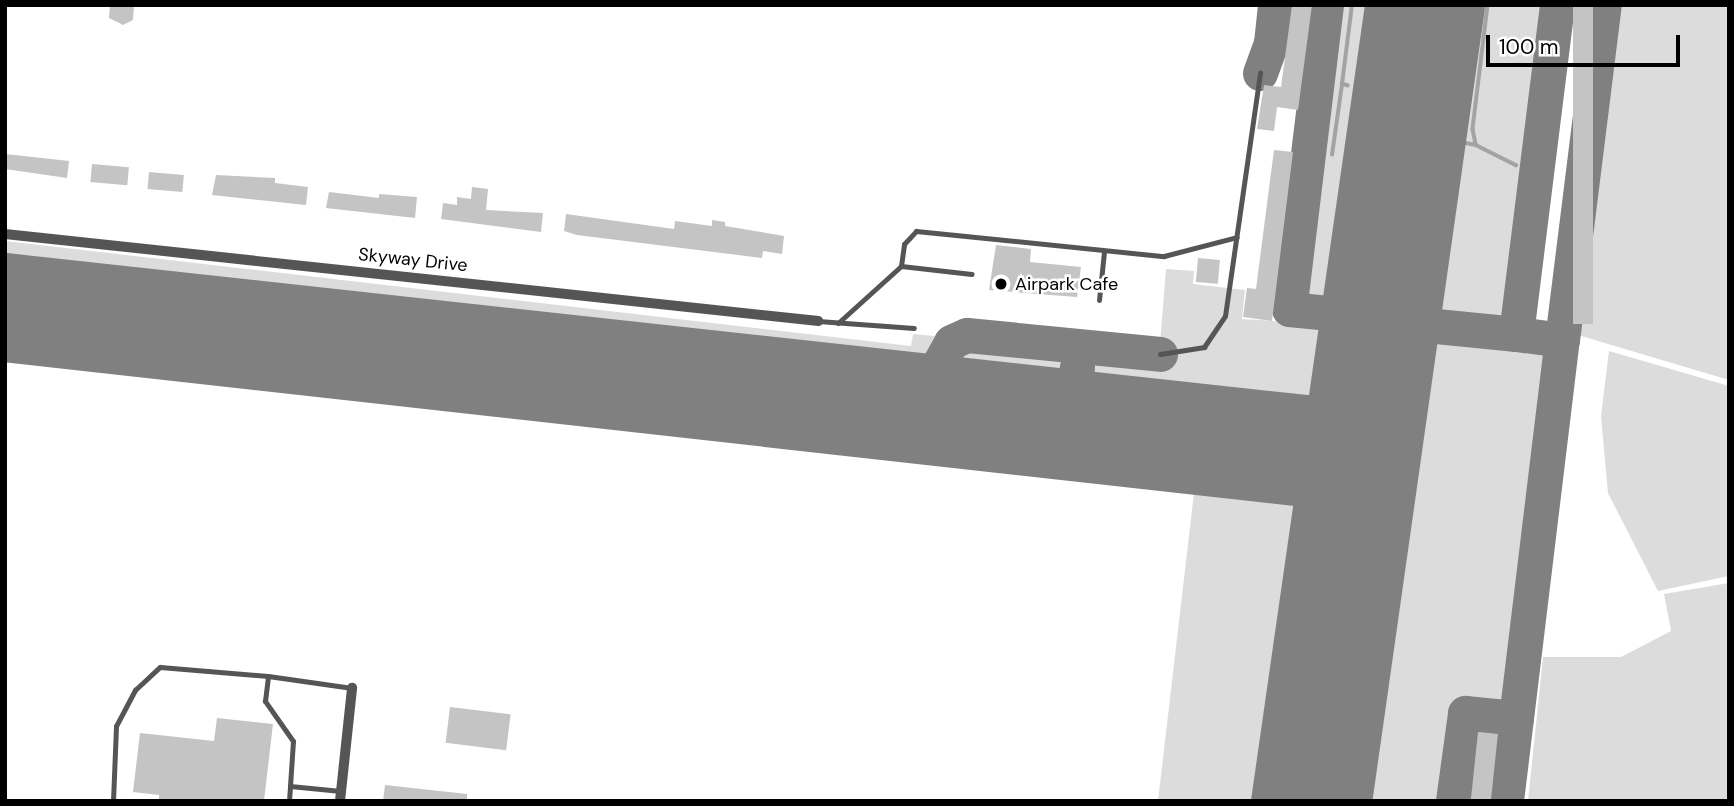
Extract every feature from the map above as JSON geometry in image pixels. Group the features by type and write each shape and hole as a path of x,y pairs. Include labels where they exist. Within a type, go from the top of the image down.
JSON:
{"street":[{"name":"Skyway Drive","path":"5,234 818,321"},
{"path":"340,796 352,688"}],"lane":[{"path":"1160,354 1189,352 1214,338 1226,316 1260,73"},
{"path":"838,323 901,266 904,244 916,231 1104,252 1170,256 1237,237"},
{"path":"1099,300 1104,252"},
{"path":"901,266 972,274"},
{"path":"818,321 914,328"},
{"path":"113,801 116,726 135,690 160,667 268,676 352,688"},
{"path":"268,676 265,701 293,741 289,801"},
{"path":"290,786 340,796"}],"shaded area":[{"path":"1331,5 1553,5 1512,339 1577,345 1530,713 1460,707 1448,801 1158,801 1194,493 5,358 5,241 911,346 913,334 956,338 955,349 1158,369 1166,269 1194,271 1193,284 1245,290 1242,319 1291,322"},
{"path":"1617,5 1729,5 1729,380 1578,335"},
{"path":"1609,351 1729,386 1729,576 1658,591 1608,493 1601,416"},
{"path":"1729,583 1729,801 1528,801 1543,657 1621,657 1671,631 1664,594"}],"building":[{"path":"110,5 134,5 133,20 123,25 109,18"},
{"path":"1292,5 1312,5 1298,110 1277,107 1274,131 1257,129 1264,85 1281,87"},
{"path":"1573,5 1593,5 1593,324 1573,324"},
{"path":"1274,150 1293,152 1272,321 1243,317 1247,288 1256,289"},
{"path":"5,154 69,161 67,178 5,169"},
{"path":"92,164 129,167 127,185 90,182"},
{"path":"149,172 184,175 182,192 148,189"},
{"path":"216,175 275,178 275,183 308,187 306,205 212,195"},
{"path":"472,187 488,189 486,210 543,213 541,232 441,219 443,203 457,205 457,197 471,199"},
{"path":"329,192 379,198 379,194 417,197 415,218 326,208"},
{"path":"566,214 674,229 675,221 712,226 712,220 725,222 725,226 784,236 782,254 763,251 762,258 577,235 564,231"},
{"path":"996,245 1031,249 1030,262 1081,267 1077,297 989,290"},
{"path":"1198,258 1220,260 1218,284 1196,282"},
{"path":"450,707 511,714 506,750 446,743"},
{"path":"217,718 273,724 264,801 159,801 159,795 133,792 140,733 214,741"},
{"path":"1478,732 1498,734 1491,801 1471,801"},
{"path":"385,785 467,794 467,801 383,801"}],"waterway":[{"path":"1348,86 1342,84 1352,5"},
{"path":"1488,5 1473,129 1476,145 1516,165"},
{"path":"1332,155 1342,85"},
{"path":"1466,143 1476,145"}],"taxiway":[{"path":"1260,73 1271,43 1275,5"},
{"path":"1326,5 1289,309 1338,314"},
{"path":"1268,801 1382,5"},
{"path":"1396,322 1516,334 1557,5"},
{"path":"1516,334 1562,340 1604,5"},
{"path":"5,270 1324,414"},
{"path":"934,373 951,342 967,335 1160,354"},
{"path":"624,387 631,340"},
{"path":"1516,718 1562,340"},
{"path":"1068,436 1077,367"},
{"path":"1453,801 1465,713 1516,718 1506,801"}],"runway":[{"path":"1328,801 1441,5"},
{"path":"5,318 1324,465"}],"place":[{"name":"Airpark Cafe","path":"1001,284"}]}
